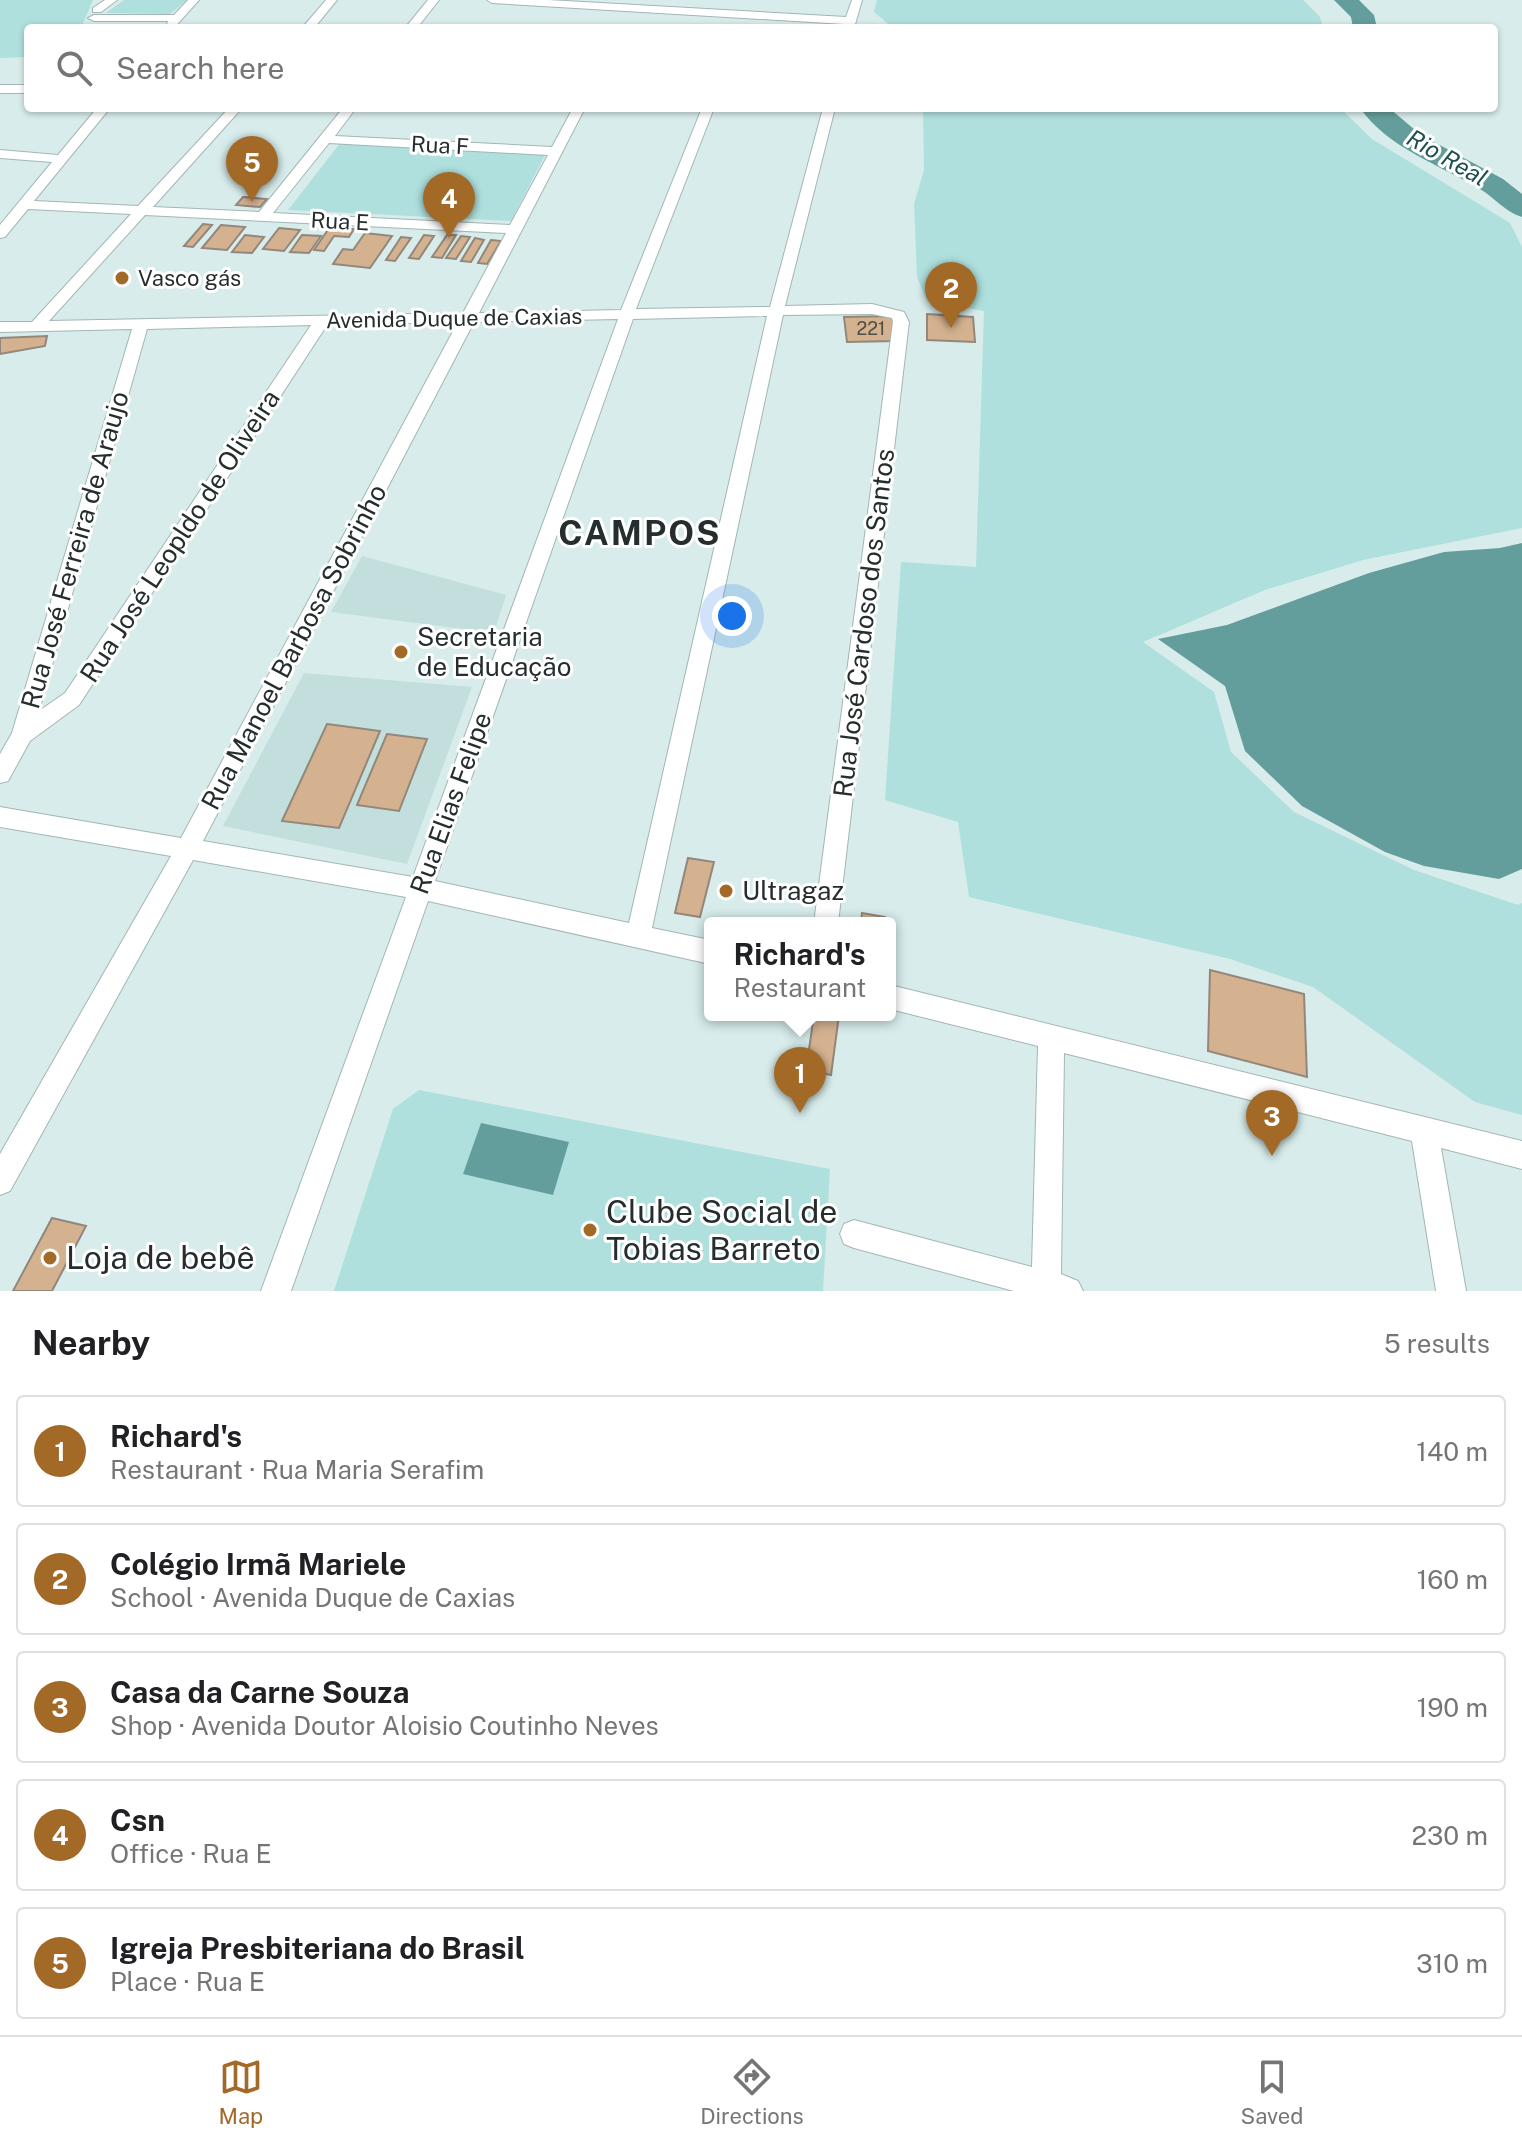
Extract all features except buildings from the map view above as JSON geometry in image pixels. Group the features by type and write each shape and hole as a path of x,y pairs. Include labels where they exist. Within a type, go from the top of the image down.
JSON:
{"street":[{"path":"95,14 112,0"},
{"path":"172,24 194,0"},
{"path":"311,24 332,0"},
{"path":"414,24 434,0"},
{"path":"492,0 745,14 840,24"},
{"path":"741,24 751,0"},
{"path":"849,24 857,0"},
{"path":"95,14 177,18"},
{"path":"0,89 24,89"},
{"path":"0,234 101,112"},
{"path":"37,325 232,112"},
{"path":"263,217 347,112"},
{"name":"Rua Manoel Barbosa Sobrinho","path":"0,1181 186,851 577,112"},
{"name":"Rua Elias Felipe","path":"276,1291 627,314 706,112"},
{"path":"638,935 776,311 828,112"},
{"name":"Rua F","path":"325,139 554,151"},
{"path":"0,154 62,159"},
{"name":"Rua E","path":"23,205 514,229"},
{"name":"Avenida Duque de Caxias","path":"0,327 888,310 899,315 901,322"},
{"name":"Rua José Leopldo de Oliveira","path":"22,735 72,699 322,321"},
{"name":"Rua José Cardoso dos Santos","path":"827,917 901,322"},
{"name":"Rua José Ferreira de Araujo","path":"0,774 22,735 141,323"},
{"path":"0,817 421,889 704,951"},
{"path":"896,999 1522,1155"},
{"path":"854,1234 1057,1288 1051,1038"},
{"path":"1424,1129 1451,1291"}],"shaded area":[{"path":"0,0 93,0 83,24 24,24 24,57 0,58"},
{"path":"124,0 187,0 170,14 106,13"},
{"path":"877,0 1303,0 1320,17 1322,24 888,24 874,12"},
{"path":"923,112 1344,112 1372,139 1510,223 1522,247 1522,528 1363,560 1265,590 1143,642 1214,692 1231,752 1294,812 1414,870 1518,905 1522,903 1522,1115 1475,1102 1313,987 1230,959 969,897 958,822 885,800 901,562 976,567 984,311 927,301 917,277 914,204 924,170"},
{"path":"341,142 545,155 511,221 288,210"},
{"path":"1522,543 1522,869 1499,879 1424,866 1385,852 1302,806 1245,751 1225,686 1158,639 1227,625 1369,573 1444,552 1500,548"},
{"path":"362,556 506,595 494,633 331,612"},
{"path":"304,673 472,687 407,864 223,826"},
{"name":"Clube Social de Tobias Barreto","path":"419,1090 830,1169 823,1291 334,1291 393,1109"},
{"path":"481,1123 569,1142 553,1195 463,1174"}],"waterway":[{"name":"Rio Real","path":"1345,0 1362,15 1364,24"},
{"name":"Rio Real","path":"1378,112 1411,141 1493,185 1522,208"}],"place":[{"name":"Igreja Presbiteriana do Brasil","path":"252,202"},
{"name":"Csn","path":"449,238"},
{"name":"Vasco gás","path":"122,278"},
{"name":"Colégio Irmã Mariele","path":"951,328"},
{"name":"Secretaria de Educação","path":"401,652"},
{"name":"Ultragaz","path":"726,891"},
{"name":"Richard's","path":"800,1113"},
{"name":"Casa da Carne Souza","path":"1272,1156"},
{"name":"Clube Social de Tobias Barreto","path":"590,1230"},
{"name":"Loja de bebê","path":"50,1258"}],"district":[{"name":"CAMPOS","path":"640,533"}]}
